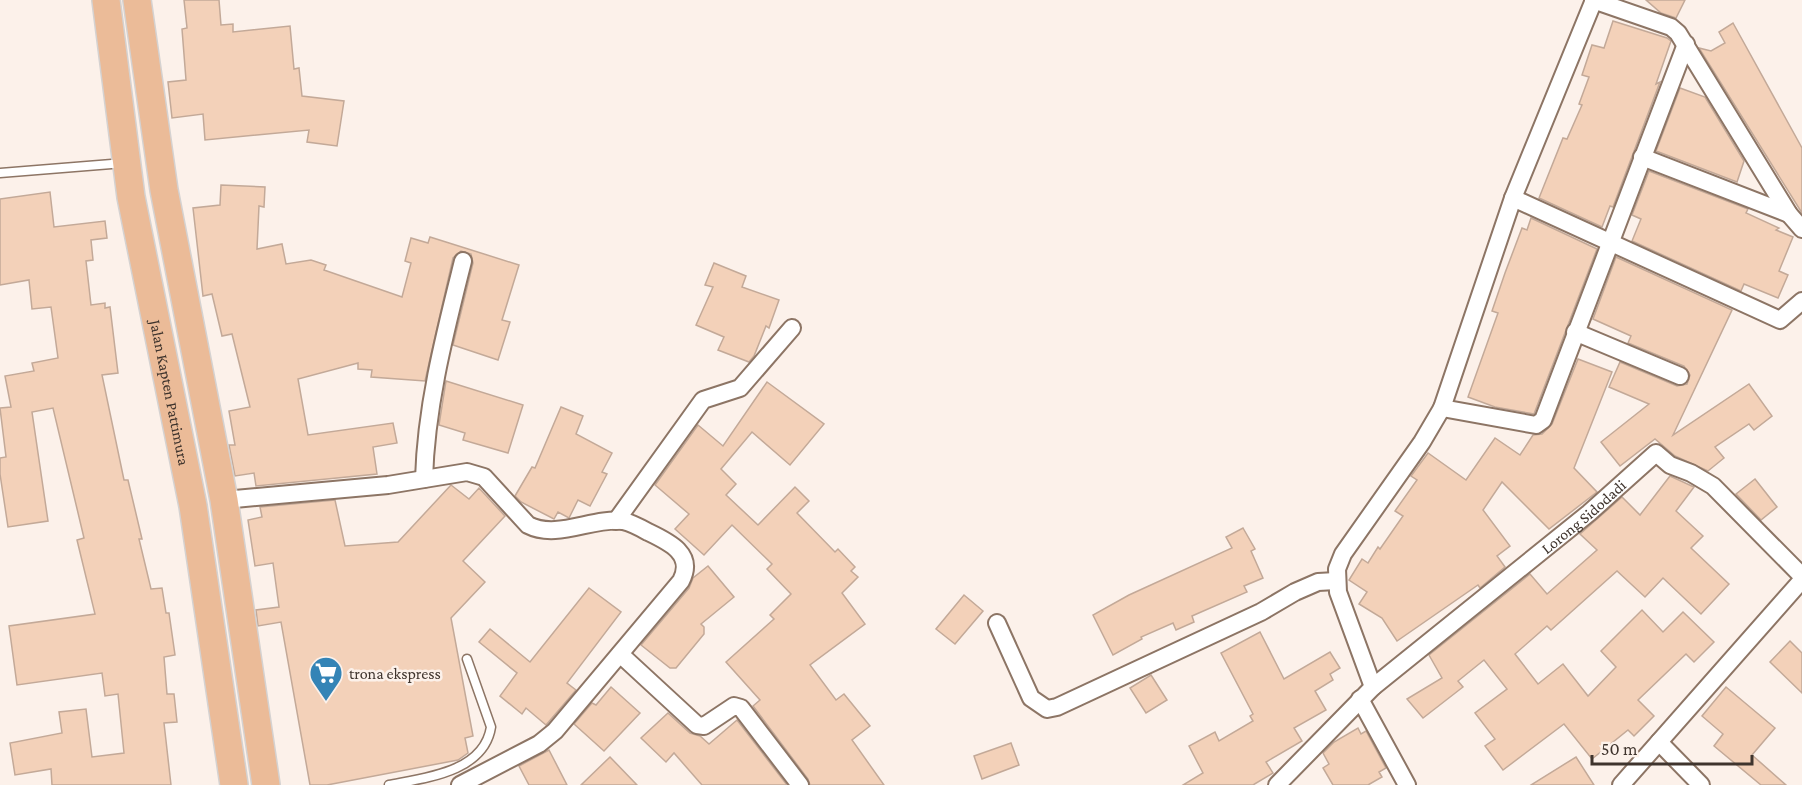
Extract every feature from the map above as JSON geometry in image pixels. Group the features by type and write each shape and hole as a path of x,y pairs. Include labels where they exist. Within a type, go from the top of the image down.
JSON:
{"main road":[{"name":"Jalan Kapten Pattimura","path":"106,0 131,198 192,506 234,785"},
{"name":"Jalan Kapten Pattimura","path":"137,0 160,158 224,500 266,785"},
{"path":"128,162 160,158"}],"street":[{"path":"1373,687 1336,581 1338,563 1422,442 1442,408 1513,198 1593,0 1671,27 1686,44 1789,214 1802,229"},
{"path":"1442,408 1540,424 1686,44"},
{"path":"1642,157 1789,214"},
{"path":"1513,198 1780,320 1802,301"},
{"path":"424,479 425,445 438,361 463,261"},
{"path":"616,521 703,400 740,388 792,328"},
{"path":"1575,332 1680,376"},
{"name":"Lorong Sidodadi","path":"1277,785 1373,687 1589,513 1656,453 1670,465 1691,473 1713,486 1802,578"},
{"path":"224,500 388,485 467,472 476,473 484,477 528,525 534,528 550,530 616,521 630,523 675,546 682,553 686,566 681,581 546,738 460,785"},
{"path":"1621,785 1802,578"},
{"path":"997,623 1031,698 1047,709 1065,705 1261,612 1295,592 1318,582 1336,581"},
{"path":"620,654 697,725 704,726 734,706 741,708 800,785"},
{"path":"1360,699 1407,785"},
{"path":"1659,742 1701,785"}],"lane":[{"path":"0,173 128,162"},
{"path":"389,785 433,776 467,763 490,737 492,727 467,659"}],"building":[{"path":"184,0 219,0 221,25 233,24 233,32 290,26 294,69 299,68 302,96 344,101 337,146 307,142 309,130 205,140 203,114 172,118 168,82 186,80 182,29 187,28"},
{"path":"1646,0 1685,0 1676,18 1661,13"},
{"path":"1613,21 1671,41 1656,84 1660,82 1613,207 1610,206 1602,227 1539,198 1563,138 1567,139 1582,105 1579,104 1589,77 1582,75 1592,45 1604,48"},
{"path":"1733,23 1802,148 1802,213 1699,48 1711,51 1725,43 1719,32"},
{"path":"1680,88 1705,97 1744,161 1737,182 1656,151"},
{"path":"1649,171 1748,209 1746,213 1793,237 1779,271 1788,275 1778,298 1744,284 1741,291 1632,241 1641,219 1632,215"},
{"path":"221,185 265,187 264,207 259,206 257,249 282,244 286,264 311,260 326,265 324,270 402,297 411,263 405,261 411,238 428,243 430,237 519,265 502,320 510,322 498,360 453,345 473,263 471,254 461,251 453,258 425,381 371,377 372,370 358,369 358,363 298,379 308,435 393,423 397,443 373,447 377,474 256,486 254,473 235,476 229,445 235,445 229,411 250,407 232,334 222,336 212,294 203,296 193,208 220,205"},
{"path":"50,192 54,227 105,221 107,238 91,240 93,260 86,261 91,305 105,303 105,308 110,307 118,373 102,375 124,480 128,480 142,539 139,539 151,589 162,588 166,613 169,613 175,655 164,657 167,694 174,694 177,722 164,723 171,785 52,785 51,769 15,775 10,743 62,733 59,712 86,709 92,757 124,753 118,694 105,696 102,673 17,685 9,626 95,614 77,540 84,538 53,408 32,412 48,521 8,527 0,474 0,458 6,457 0,408 11,407 5,376 34,371 32,363 58,358 51,307 32,309 29,280 0,285 0,199"},
{"path":"1531,218 1597,249 1534,414 1495,407 1468,397 1498,313 1492,311 1505,273 1522,228 1527,230"},
{"path":"1616,257 1732,310 1673,435 1749,384 1772,416 1754,430 1749,424 1715,447 1724,458 1708,471 1675,456 1655,439 1620,466 1601,442 1649,404 1609,387 1620,362 1677,386 1687,384 1690,375 1684,366 1628,343 1631,336 1593,319"},
{"path":"714,263 746,276 742,287 779,300 769,328 766,326 754,356 749,362 718,350 724,337 696,325 713,287 705,285"},
{"path":"1578,359 1612,372 1574,468 1597,492 1549,529 1502,482 1483,510 1510,546 1497,556 1505,567 1480,588 1478,585 1397,641 1382,618 1359,604 1367,592 1349,580 1362,559 1368,563 1378,547 1380,549 1403,516 1395,511 1417,480 1411,476 1428,453 1466,480 1495,438 1520,455 1533,435 1542,434 1552,424"},
{"path":"446,381 523,405 508,453 463,440 465,433 439,425"},
{"path":"767,382 824,424 790,465 752,432 721,469 736,484 726,495 758,525 795,487 809,501 797,513 835,552 838,549 855,567 851,571 858,577 842,593 865,624 810,665 836,700 844,694 870,726 852,740 884,785 810,785 808,779 753,706 760,700 726,662 774,619 770,615 791,594 767,569 772,564 732,525 704,555 675,529 689,514 655,485 698,425 723,446"},
{"path":"561,407 583,416 576,434 612,453 602,472 607,474 590,506 578,500 569,518 558,512 554,519 521,502 515,496 532,467 535,468"},
{"path":"1670,476 1694,487 1676,511 1703,536 1691,548 1729,584 1701,614 1663,578 1645,597 1617,571 1551,630 1547,626 1515,654 1538,684 1563,664 1588,696 1616,667 1601,651 1642,610 1663,632 1683,612 1714,642 1694,662 1686,654 1638,700 1654,716 1634,736 1628,730 1592,759 1564,724 1503,770 1485,746 1495,739 1475,713 1507,689 1484,660 1458,681 1463,687 1423,718 1407,699 1442,678 1429,655 1530,574 1547,594 1597,550 1580,534 1622,497 1640,515"},
{"path":"1755,479 1777,507 1761,520 1736,494"},
{"path":"451,485 469,499 479,488 505,516 463,561 485,582 451,618 473,736 465,738 468,753 458,760 327,785 310,785 281,622 258,626 256,610 279,607 273,563 255,566 248,520 262,517 260,507 335,500 345,546 398,542"},
{"path":"1243,528 1255,549 1251,551 1263,578 1244,586 1247,592 1192,616 1194,622 1176,630 1173,623 1141,637 1142,639 1113,655 1093,615 1129,595 1232,548 1226,537"},
{"path":"708,566 734,597 701,624 704,627 704,634 676,668 670,668 641,645 689,588 693,578"},
{"path":"589,588 621,612 567,683 576,690 546,725 526,708 522,714 500,696 517,673 479,642 490,629 530,662"},
{"path":"964,595 983,611 955,644 936,629"},
{"path":"1260,632 1284,679 1330,652 1340,668 1330,674 1333,680 1315,691 1326,710 1294,728 1302,741 1266,762 1273,773 1253,785 1183,785 1203,773 1189,746 1215,732 1219,741 1253,721 1250,716 1253,714 1221,653"},
{"path":"1790,641 1802,653 1802,693 1770,662"},
{"path":"1151,675 1167,700 1146,713 1130,688"},
{"path":"611,687 640,713 604,751 574,724 592,703 596,705"},
{"path":"1726,687 1775,728 1752,755 1786,785 1761,785 1714,746 1723,734 1702,716"},
{"path":"668,713 690,733 700,736 709,744 737,720 787,785 702,785 674,753 666,762 641,738"},
{"path":"1358,728 1361,734 1366,731 1386,768 1379,772 1382,777 1368,785 1333,785 1323,768 1329,764 1323,753 1334,742"},
{"path":"1011,743 1019,765 982,779 974,756"},
{"path":"549,750 567,785 529,785 519,766"},
{"path":"610,757 637,785 581,785"},
{"path":"1576,757 1594,785 1531,785"}],"place":[{"name":"trona ekspress","path":"326,702"}]}
